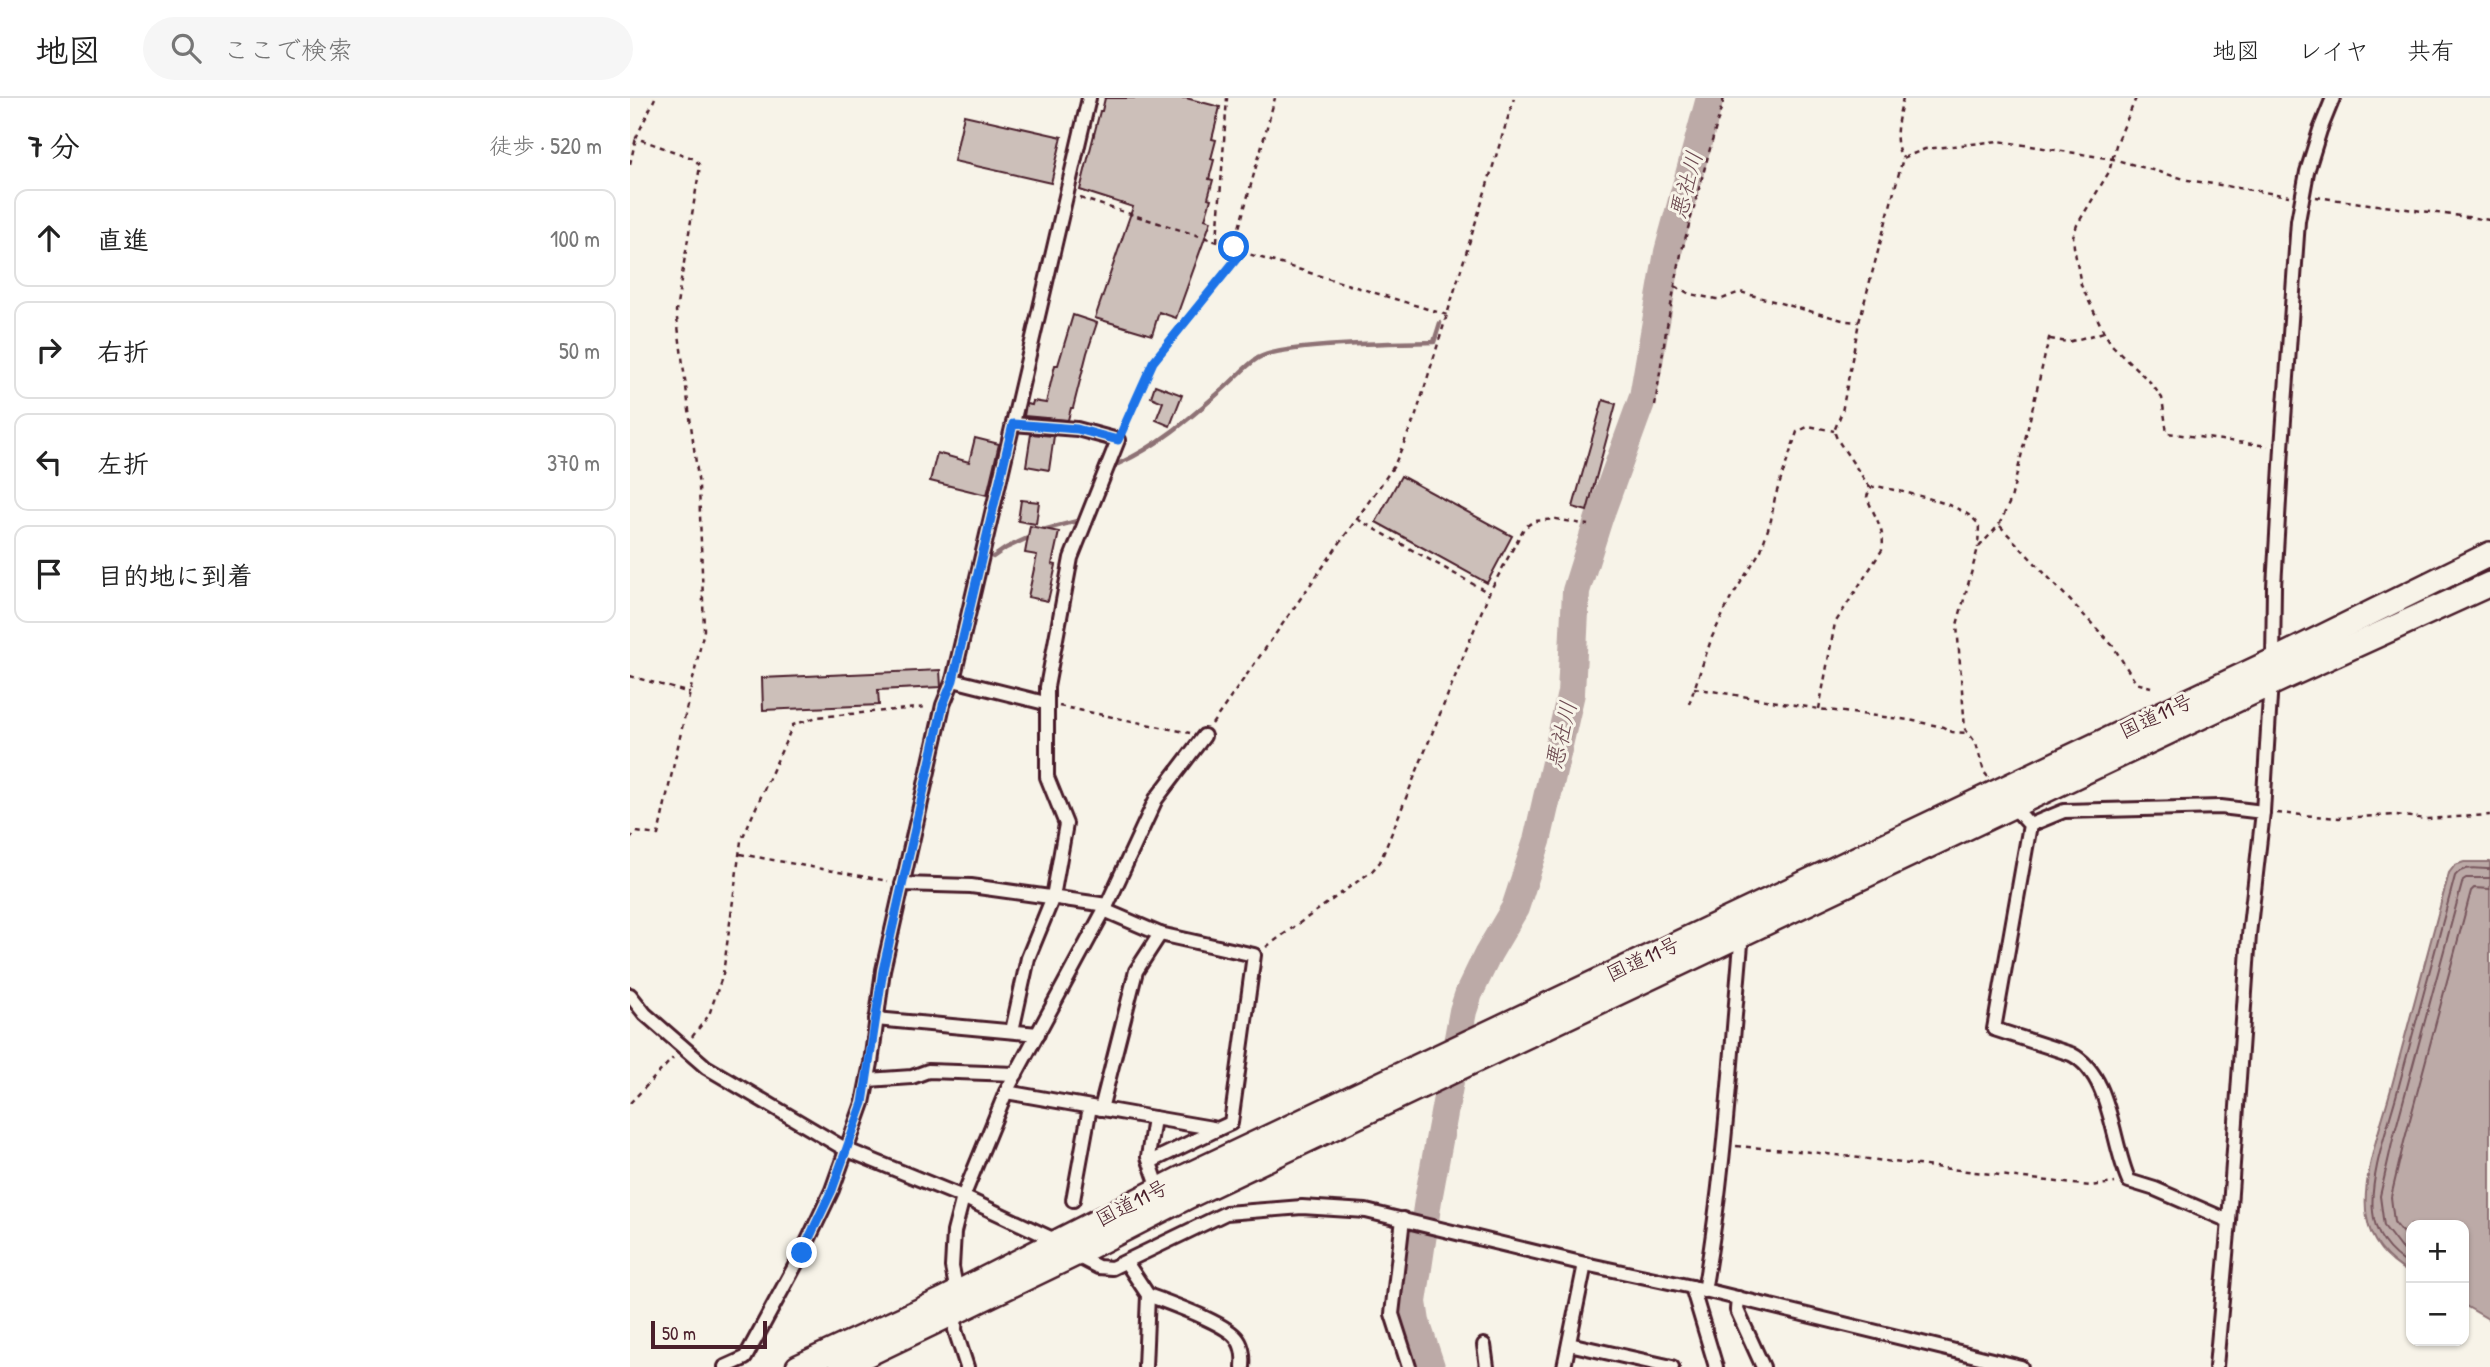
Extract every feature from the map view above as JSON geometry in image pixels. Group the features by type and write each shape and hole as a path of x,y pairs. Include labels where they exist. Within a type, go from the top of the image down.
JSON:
{"highway":[{"name":"国道11号","path":"1066,1248 1159,1189 1441,1055 1478,1049 1742,935 2273,661 2490,554"},
{"name":"国道11号","path":"798,1367 957,1301 1066,1248 1189,1196 1438,1079 1478,1049 1743,912 2270,684 2490,584"},
{"name":"国道11号","path":"841,1367 957,1301"}],"street":[{"path":"725,1367 745,1358 802,1253 832,1190 863,1103 883,970 902,884 943,705 953,680 1088,98"},
{"path":"2216,1367 2249,934 2263,812 2273,661 2281,447 2298,221 2307,172 2333,98"},
{"path":"1012,1031 1028,958 1053,897 1066,824 1046,777 1045,703 1071,558 1118,440 1077,429 1013,424"},
{"path":"953,680 1045,703"},
{"path":"967,1367 955,1330 957,1301 952,1267 954,1232 963,1197 1006,1093 1105,908 1156,799 1204,736"},
{"path":"2006,799 2030,825"},
{"path":"2030,825 2064,811 2221,807 2263,812"},
{"path":"2030,825 1994,1029 2071,1054 2090,1068 2105,1100 2120,1163 2129,1181 2155,1189 2229,1221"},
{"path":"902,884 971,886 1053,897 1105,908 1160,934 1254,955 1231,1123 1150,1163"},
{"path":"1716,1367 1698,1289 1716,1226 1725,1146 1743,912"},
{"path":"1073,1200 1095,1108 1136,971 1160,934"},
{"path":"630,995 645,1014 706,1067 845,1149 963,1197 1066,1248 1098,1267 1112,1268 1226,1213 1302,1207 1366,1211 2021,1367"},
{"path":"876,1019 1038,1034"},
{"path":"868,1080 912,1076 928,1071 1016,1074"},
{"path":"1006,1093 1218,1129"},
{"path":"1154,1118 1148,1157 1159,1189"},
{"path":"1403,1219 1392,1314 1409,1367"},
{"path":"1126,1262 1148,1295 1225,1328 1238,1339 1244,1358 1243,1367"},
{"path":"1564,1367 1585,1264"},
{"path":"1145,1367 1148,1295"},
{"path":"1738,1298 1737,1310 1763,1367"},
{"path":"1569,1344 1672,1367"},
{"path":"1484,1345 1487,1367"}],"path":[{"path":"630,164 636,138 655,98"},
{"path":"1216,242 1227,98"},
{"path":"1234,247 1275,98"},
{"path":"1045,703 1204,736 1394,466 1416,415 1514,98"},
{"path":"1655,406 1681,254 1724,98"},
{"path":"1870,488 1835,431 1842,412 1859,322 1903,158 1897,146 1903,98"},
{"path":"2136,98 2116,145 2109,172 2073,236 2081,285 2112,345 2151,383 2162,398 2167,433 2281,447"},
{"path":"630,839 636,832 658,835 704,630 700,499 676,311 700,166 695,159 636,138"},
{"path":"1903,158 1925,149 1999,141 2113,159 2188,180 2302,198 2316,197 2490,220"},
{"path":"1067,193 1234,247 1242,252 1447,315"},
{"path":"1118,440 1153,362 1242,252"},
{"path":"1675,286 1690,294 1716,299 1740,292 1846,321 1859,322"},
{"path":"1978,548 1999,525 2011,499 2050,336 2068,342 2104,331"},
{"path":"1689,704 1712,637 1730,600 1761,550 1797,432 1809,425 1835,431"},
{"path":"1870,488 1877,486 1957,508 1970,515 1979,525 1978,548 1957,625 1964,693 1963,720 1976,743 1984,772 2006,799"},
{"path":"1819,709 1835,623 1882,550 1882,531 1867,497 1870,488"},
{"path":"1357,519 1489,593"},
{"path":"1254,955 1372,872 1380,862 1489,593 1524,528 1528,524 1556,519 1588,525"},
{"path":"1999,525 2113,646 2136,683 2151,687"},
{"path":"630,676 690,693"},
{"path":"1694,688 1819,709 1909,720 1943,727 1952,732 1968,733"},
{"path":"630,1103 709,1015 723,974 741,841 793,725 817,717 943,705"},
{"path":"2263,812 2339,818 2396,814 2426,819 2490,815"},
{"path":"739,853 902,884"},
{"path":"1725,1146 1811,1152 2090,1186 2129,1181"}],"water":[{"path":"2464,862 2490,862 2490,1320 2469,1308 2469,1220 2406,1220 2406,1271 2389,1258 2377,1244 2367,1218 2366,1188 2373,1154 2449,873 2455,865"}],"building":[{"path":"1105,98 1186,98 1220,107 1212,139 1216,140 1209,179 1213,180 1205,219 1211,221 1176,318 1159,312 1152,335 1095,318 1133,207 1080,190"},
{"path":"964,115 1062,137 1051,183 954,161"},
{"path":"1073,315 1097,323 1068,420 1024,416 1026,404 1032,405 1033,401 1046,403 1055,365 1058,365"},
{"path":"1155,385 1182,395 1170,426 1156,420 1163,402 1151,397"},
{"path":"1603,400 1616,404 1587,511 1573,507"},
{"path":"1031,434 1054,436 1049,470 1026,466"},
{"path":"975,438 999,444 987,495 930,481 937,453 969,462"},
{"path":"1401,476 1512,536 1487,583 1376,522"},
{"path":"1021,500 1039,502 1036,524 1018,521"},
{"path":"1030,526 1059,532 1052,564 1056,565 1048,601 1028,597 1037,555 1025,553"},
{"path":"940,670 941,687 878,690 879,705 763,710 762,678"}],"waterway":[{"name":"悪社川","path":"1431,1367 1416,1322 1413,1302 1428,1200 1463,1011 1488,954 1515,908 1537,841 1571,693 1576,591 1643,397 1668,252 1710,98"},
{"path":"1118,464 1173,431 1258,358 1291,349 1434,342 1440,323"},
{"path":"1043,530 1077,521"},
{"path":"993,557 1032,536"}],"route":[{"path":"802,1253 832,1190 863,1103 883,970 943,705 953,680 1013,424 1077,429 1118,440 1153,362 1242,252 1234,247"}]}
